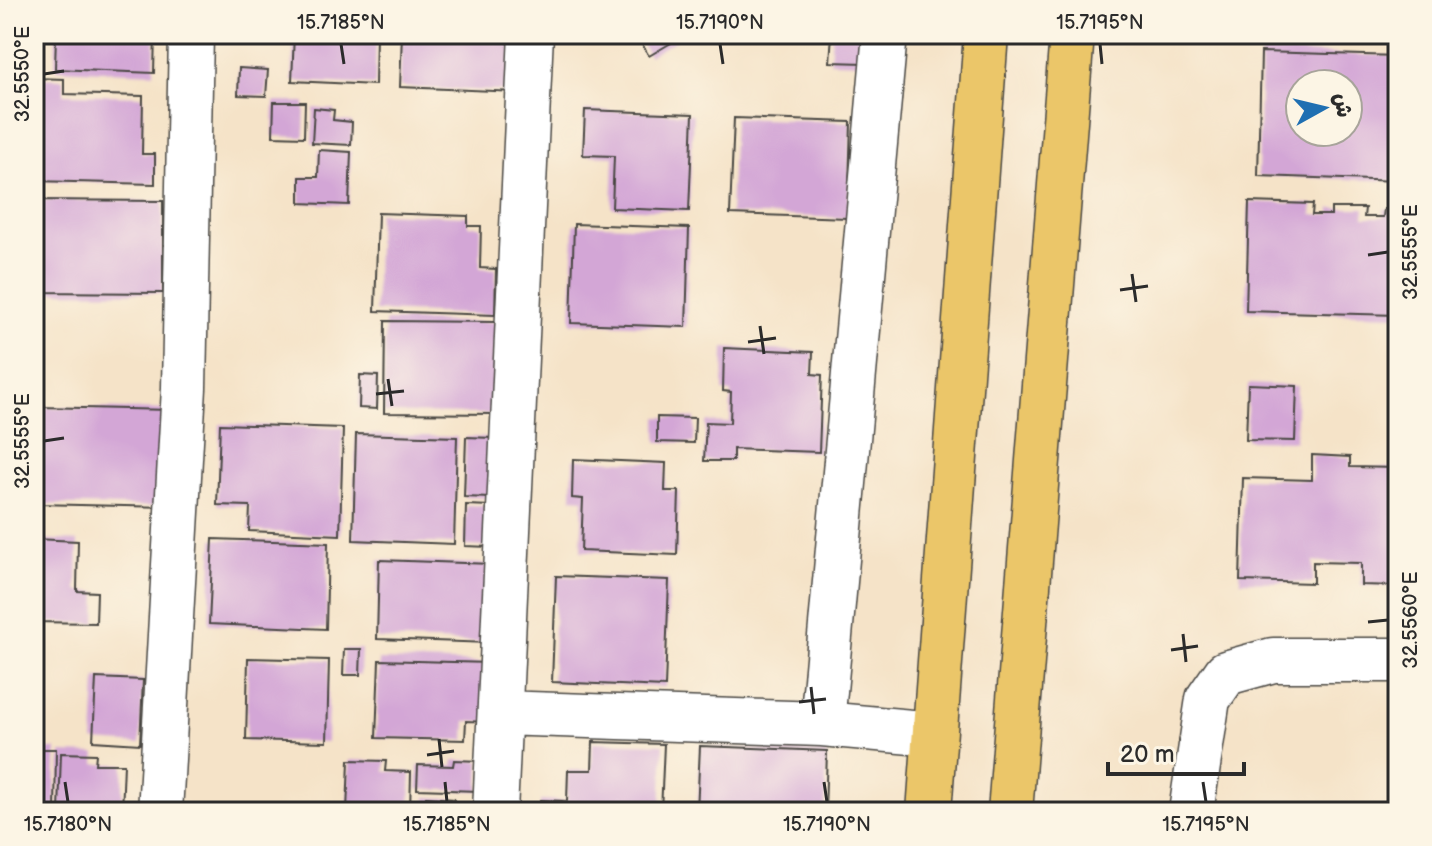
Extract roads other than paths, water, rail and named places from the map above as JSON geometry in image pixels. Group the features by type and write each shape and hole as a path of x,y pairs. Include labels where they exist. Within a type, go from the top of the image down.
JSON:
{"main road":[{"path":"929,812 986,34"},
{"path":"1010,812 1072,34"}],"street":[{"path":"160,812 184,388 191,34"},
{"path":"495,812 531,34"},
{"path":"822,724 885,34"},
{"path":"1191,812 1208,699 1226,673 1273,660 1398,660"},
{"path":"500,713 822,724 934,734"}]}
